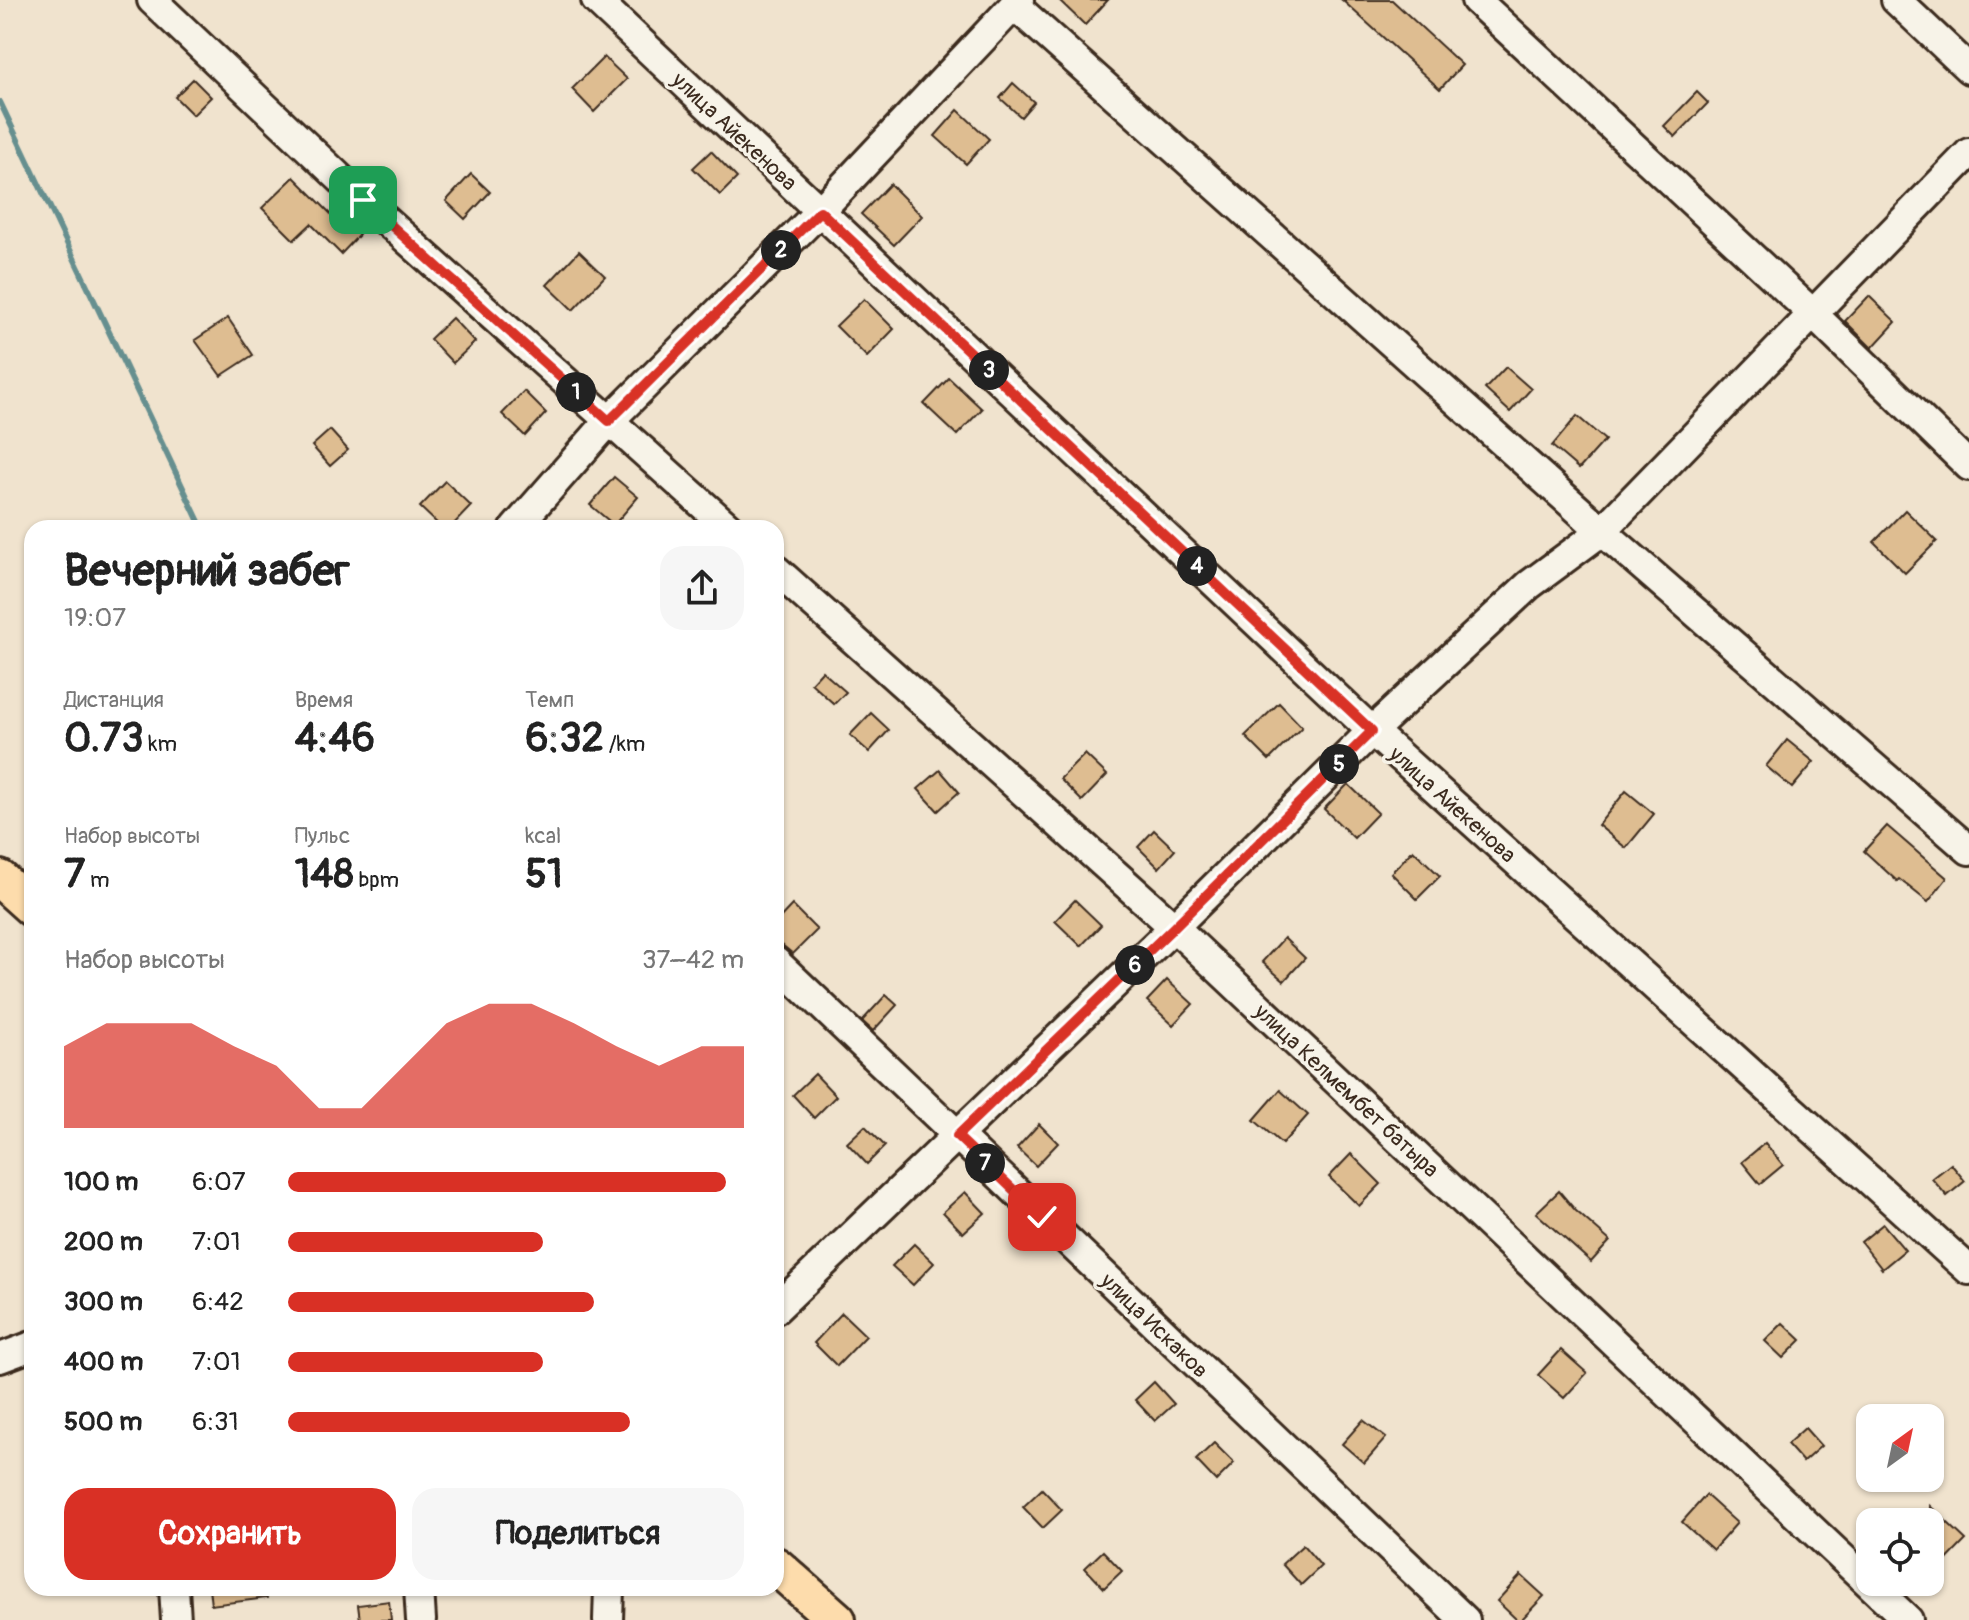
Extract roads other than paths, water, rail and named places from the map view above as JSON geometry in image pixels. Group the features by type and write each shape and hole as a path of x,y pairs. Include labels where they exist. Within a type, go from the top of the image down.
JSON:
{"main road":[{"path":"0,879 24,901"},
{"path":"784,1573 837,1620"}],"street":[{"path":"152,0 363,200 720,520"},
{"name":"улица Айекенова","path":"596,0 1372,731 1969,1270"},
{"path":"1476,0 1813,314 1969,466"},
{"path":"1896,0 1969,69"},
{"path":"522,520 609,421 820,211 1016,3 1602,531 1969,850"},
{"path":"784,1301 1174,927 1372,731 1529,585 1602,531 1969,153"},
{"name":"улица Келмембет батыра","path":"784,577 1174,927 1908,1620"},
{"name":"улица Искаков","path":"784,970 1465,1620"},
{"path":"0,1358 24,1349"},
{"path":"174,1596 176,1620"},
{"path":"420,1596 421,1620"},
{"path":"608,1620 609,1596"}],"waterway":[{"path":"0,102 198,520"}]}
